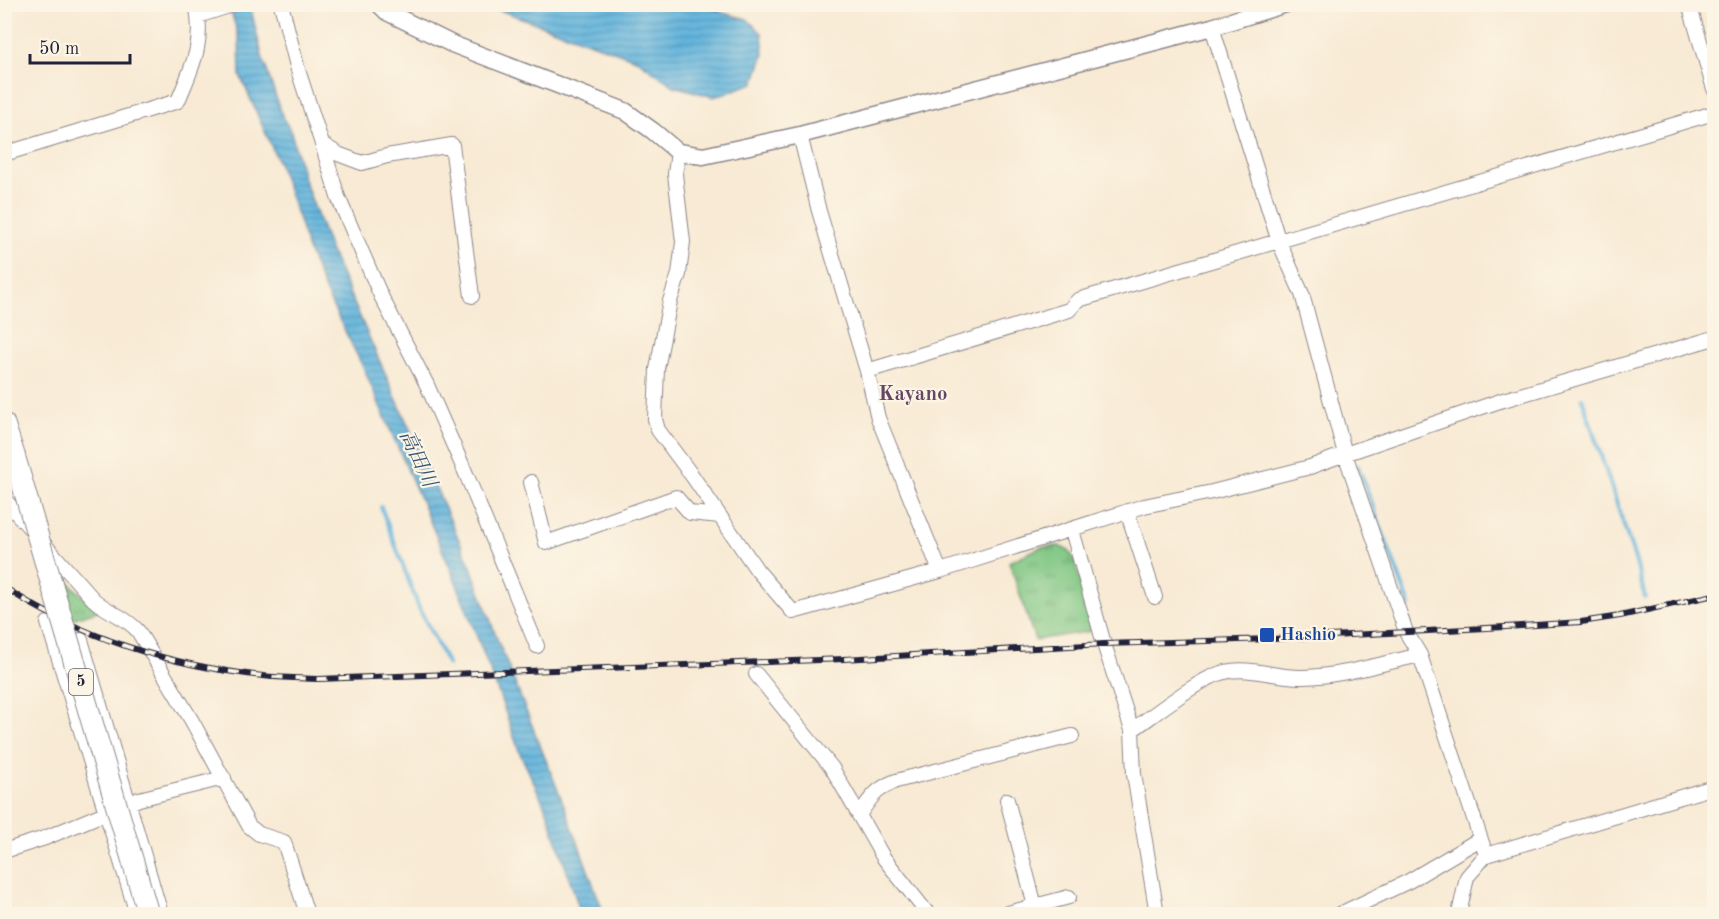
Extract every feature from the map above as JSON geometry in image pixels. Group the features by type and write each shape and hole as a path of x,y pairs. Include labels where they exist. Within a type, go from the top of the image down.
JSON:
{"main road":[{"name":"5","path":"4,424 148,913"}],"street":[{"path":"4,154 178,101 198,50 201,11 234,4"},
{"path":"281,4 298,70 343,207 381,296 450,435 537,646"},
{"path":"379,4 387,12 452,44 625,111 654,131 678,152 703,156 800,135 1212,27 1286,4"},
{"path":"1689,4 1714,89"},
{"path":"1212,27 1279,242 1302,294 1344,454 1406,632 1420,655 1486,855"},
{"path":"867,371 1069,310 1078,300 1714,113"},
{"path":"800,135 819,212 867,371 878,418 940,571"},
{"path":"322,144 338,154 362,163 387,156 452,146 472,296"},
{"path":"678,152 675,174 683,242 679,273 670,301 657,369 655,419 658,430 757,570 793,612 940,571 1127,512 1310,467 1500,401 1714,338"},
{"path":"531,482 546,543 676,497 690,513 720,516"},
{"path":"4,499 93,599 130,622 138,631 224,778 249,826 259,834 284,842 307,915"},
{"path":"1127,512 1155,597"},
{"path":"1072,530 1104,644 1132,730 1134,774 1157,915"},
{"path":"48,623 105,814 148,913"},
{"path":"81,640 128,803 148,913"},
{"path":"1132,730 1206,680 1227,671 1241,670 1287,677 1317,677 1420,655"},
{"path":"62,671 88,664"},
{"path":"756,674 832,768 892,871 928,915"},
{"path":"859,815 873,794 883,786 896,781 1072,736"},
{"path":"4,851 45,838 151,795 224,778"},
{"path":"1459,915 1467,877 1486,855 1714,787"},
{"path":"1007,800 1035,906"},
{"path":"1340,915 1409,881 1480,839"},
{"path":"1004,915 1069,897"}],"green space":[{"path":"1059,546 1069,551 1075,560 1093,631 1035,640 1009,562 1041,547"},
{"path":"51,564 97,611 68,620"}],"water":[{"name":"高田川","path":"229,5 250,5 262,56 282,115 291,132 304,179 329,247 471,567 604,914 581,914 548,813 519,751 454,577 364,369 326,293 306,245 277,159 240,75 239,38"},
{"path":"485,5 708,5 723,13 747,19 762,33 764,54 754,83 714,97 674,86 636,59"}],"waterway":[{"path":"1582,398 1636,562 1645,597"},
{"path":"1358,466 1410,606"},
{"path":"381,507 419,608 448,665"}],"railway":[{"path":"4,587 64,621 128,647 162,657 195,665 270,677 318,679 844,659 1104,644 1272,639 1505,627 1581,622 1620,616 1714,595"}],"place":[{"name":"Hashio","path":"1267,635"}],"district":[{"name":"Kayano","path":"913,394"}]}
